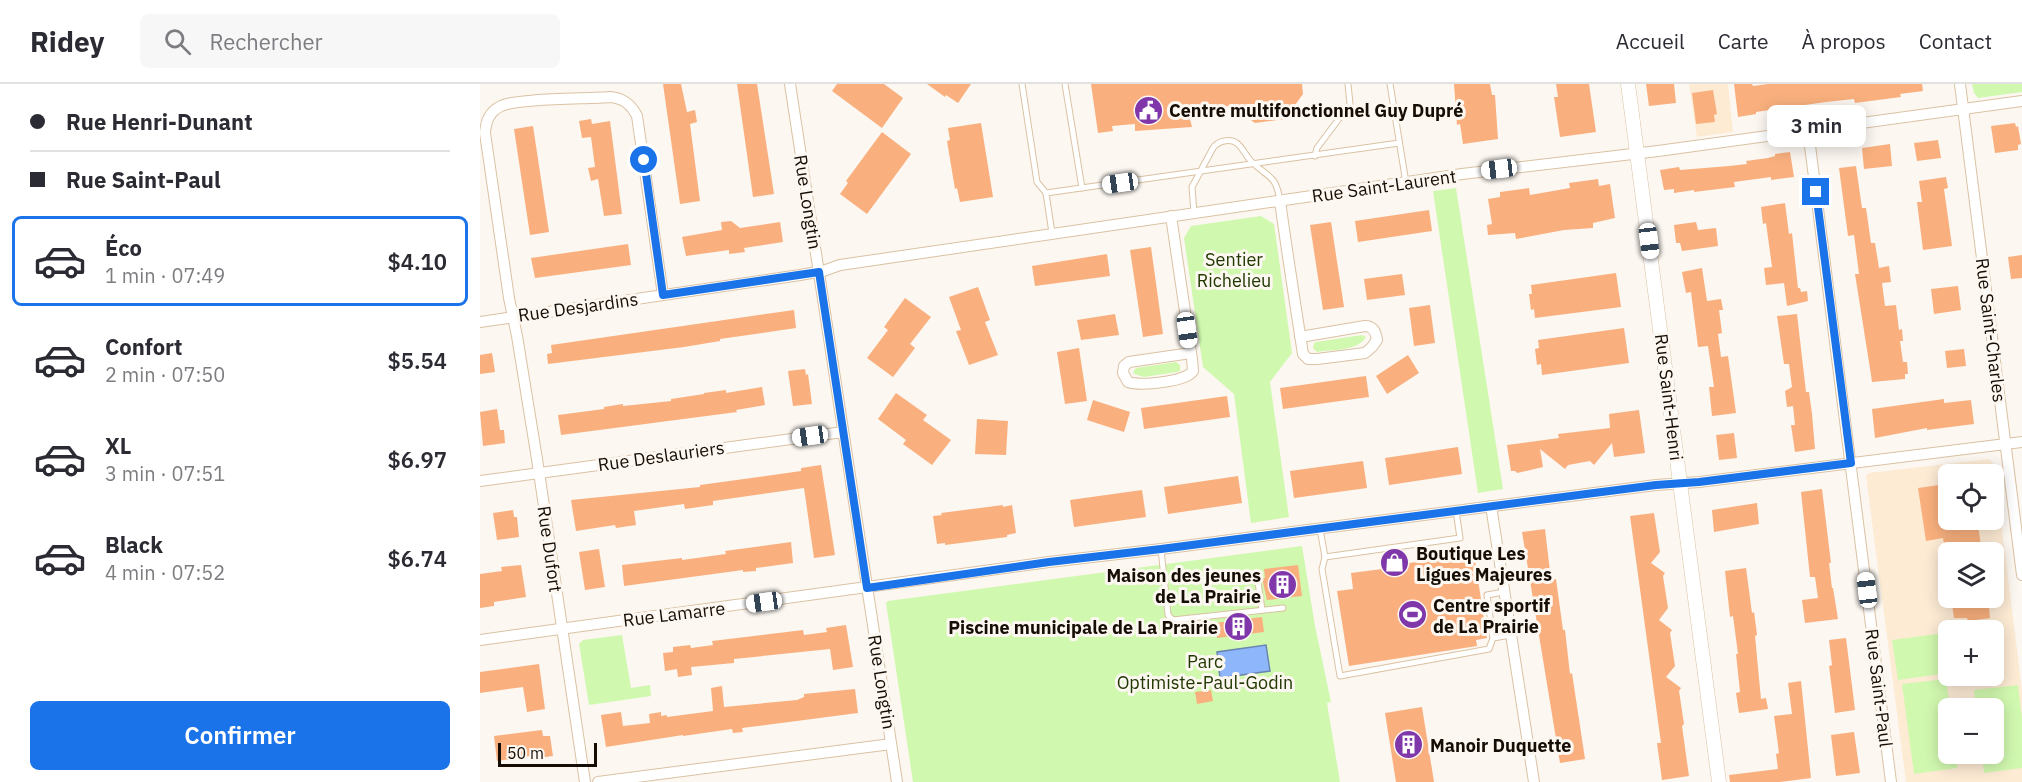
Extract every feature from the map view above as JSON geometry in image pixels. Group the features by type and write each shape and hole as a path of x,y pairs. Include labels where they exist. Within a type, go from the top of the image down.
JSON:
{"street":[{"name":"Rue Longtin","path":"790,84 897,782"},
{"name":"Rue Saint-Henri","path":"1628,84 1719,782"},
{"name":"Rue Saint-Charles","path":"1960,84 2022,575"},
{"name":"Rue Dufort","path":"585,782 485,133 487,119 492,113 507,103 610,98 624,100 634,110 638,116 663,295"},
{"name":"Rue Saint-Laurent","path":"819,272 840,265 1171,216 2022,101"},
{"name":"Rue Saint-Paul","path":"1808,130 1891,782"},
{"path":"1280,201 1300,337 1305,357 1317,359 1365,353 1377,340 1375,332 1369,326 1300,337"},
{"path":"1171,216 1191,353 1193,371 1187,377 1137,384 1128,382 1124,377 1122,370 1129,362 1191,353"},
{"name":"Rue Desjardins","path":"480,322 819,272"},
{"name":"Rue Deslauriers","path":"480,481 843,432"},
{"name":"Rue Lamarre","path":"480,640 1049,562 2022,442"},
{"path":"1491,506 1534,782"},
{"path":"598,782 891,744"}],"lane":[{"path":"1022,84 1037,182 1046,193 1052,233"},
{"path":"1065,84 1082,188"},
{"path":"1315,156 1317,148 1350,104 1348,84"},
{"path":"1390,84 1406,183"},
{"path":"1194,213 1191,191 1200,172 1216,144 1230,140 1239,145 1254,165 1268,173 1275,181 1280,201"},
{"path":"1046,193 1399,143"},
{"path":"1325,557 1460,538 1456,511"},
{"path":"1320,529 1325,557 1322,569 1340,676 1489,649 1493,638 1487,595 1504,592"},
{"path":"1161,549 1168,615 1173,620 1283,608"},
{"path":"1257,575 1262,610"},
{"path":"1493,638 1510,635"}],"shaded area":[{"path":"1689,84 1728,84 1733,132 1697,137"},
{"path":"1989,459 1994,464 1946,464"},
{"path":"1938,465 1938,530 2002,530 2004,542 1938,542 1938,608 2004,608 2004,545 2022,690 2022,782 1906,782 1866,476 1869,473"}],"green space":[{"path":"1972,84 2022,84 2022,92 1978,98"},
{"path":"1456,188 1503,489 1478,493 1433,191"},
{"name":"Sentier Richelieu","path":"1261,216 1274,224 1292,353 1270,382 1289,517 1251,523 1234,394 1203,367 1184,238 1191,226"},
{"path":"1362,335 1366,337 1362,342 1350,348 1317,352 1313,348 1316,342"},
{"path":"1176,362 1180,365 1180,371 1177,372 1144,377 1133,372 1136,368"},
{"name":"Parc Optimiste-Paul-Godin","path":"1302,546 1315,626 1331,702 1327,703 1340,782 913,782 886,603 888,601"},
{"path":"1938,634 1938,674 1898,680 1892,640"},
{"path":"622,635 631,688 650,685 651,696 589,705 579,644 583,640"},
{"path":"1938,680 1938,686 1947,686 1949,698 1938,698 1938,764 1957,764 1957,768 1914,774 1902,684"},
{"path":"2018,685 2022,719 2022,768 1984,773 1983,764 2004,764 2004,698 1975,698 1974,690"}],"water":[{"path":"1266,645 1270,671 1220,678 1217,652"}],"building":[{"path":"663,84 681,84 687,112 695,110 697,122 690,124 700,201 680,204"},
{"path":"737,84 757,84 774,194 753,197"},
{"path":"837,84 884,84 903,98 882,128 832,91"},
{"path":"927,84 971,84 958,103"},
{"name":"Centre multifonctionnel Guy Dupré","path":"1091,84 1302,84 1303,94 1285,119 1255,123 1231,106 1200,109 1201,113 1189,115 1192,127 1135,131 1135,124 1112,126 1113,131 1098,133"},
{"path":"1454,84 1490,84 1492,95 1495,95 1498,139 1463,144 1460,124 1457,125"},
{"path":"1556,84 1589,84 1596,132 1560,137 1554,97 1558,97"},
{"path":"1646,84 1674,84 1676,103 1649,106"},
{"path":"1734,84 1752,84 1753,86 1768,84 1922,84 1923,91 1900,94 1901,97 1855,103 1854,99 1826,102 1756,112 1756,114 1738,117"},
{"path":"1713,90 1717,114 1714,115 1715,122 1696,124 1692,93"},
{"path":"591,119 592,124 610,121 622,214 604,216 598,179 591,181 588,168 595,167 591,137 582,138 579,121"},
{"path":"981,123 993,197 960,202 957,188 955,189 947,141 950,140 948,128"},
{"path":"2015,123 2016,127 2018,126 2021,144 2018,145 2018,150 1995,153 1991,126"},
{"path":"533,126 549,232 530,235 514,129"},
{"path":"882,132 911,154 867,214 840,194 848,183 846,181"},
{"path":"1938,140 1941,158 1917,161 1914,143"},
{"path":"1890,144 1892,166 1864,169 1862,148"},
{"path":"1790,152 1794,177 1771,180 1771,177 1734,182 1735,187 1694,192 1694,190 1674,193 1674,189 1664,190 1660,170 1747,164 1746,161"},
{"path":"1856,166 1862,208 1866,208 1871,243 1875,243 1879,268 1889,266 1891,282 1882,283 1885,306 1896,305 1899,330 1902,329 1903,341 1900,341 1903,362 1907,362 1908,374 1905,374 1905,379 1872,382 1855,274 1859,274 1854,235 1848,236 1839,168"},
{"path":"1946,177 1948,188 1944,189 1952,246 1923,250 1917,202 1922,202 1919,181"},
{"path":"1598,179 1599,186 1610,184 1615,218 1593,223 1593,228 1564,230 1516,239 1515,233 1488,235 1487,225 1492,224 1488,199 1500,197 1500,192 1529,188 1530,195 1570,188 1569,183"},
{"path":"1785,203 1789,234 1792,233 1798,288 1801,292 1807,291 1808,301 1787,306 1784,283 1766,285 1764,268 1772,267 1766,223 1763,224 1761,207"},
{"path":"1429,210 1432,231 1358,242 1355,221"},
{"path":"731,221 740,228 780,222 783,242 744,248 745,252 729,254 729,250 686,256 682,237 722,230 721,222"},
{"path":"1331,222 1344,307 1323,310 1310,225"},
{"path":"1696,222 1698,230 1716,228 1718,246 1682,251 1680,243 1676,243 1674,225"},
{"path":"628,244 631,265 535,278 531,258"},
{"path":"1151,247 1163,334 1143,337 1130,250"},
{"path":"1107,254 1110,276 1035,286 1032,266"},
{"path":"2022,255 2022,278 2011,279 2008,257"},
{"path":"1702,268 1707,301 1721,299 1723,310 1719,310 1722,333 1718,334 1721,357 1728,356 1736,413 1712,416 1709,387 1714,387 1708,346 1698,347 1691,292 1686,293 1682,272"},
{"path":"1616,273 1621,307 1535,318 1534,309 1531,310 1529,294 1532,294 1531,285"},
{"path":"1402,274 1405,295 1367,300 1364,279"},
{"path":"1958,286 1961,310 1934,314 1931,289"},
{"path":"978,287 990,320 985,322 998,355 969,365 956,331 961,330 949,297"},
{"path":"905,298 931,317 910,344 915,348 893,377 867,358 888,330 884,327"},
{"path":"1430,305 1435,343 1414,346 1409,308"},
{"path":"794,310 796,328 720,339 720,341 684,347 548,364 547,354 552,353 551,345"},
{"path":"1115,314 1119,335 1081,340 1077,320"},
{"path":"1797,314 1815,449 1795,452 1791,425 1795,425 1793,406 1787,407 1785,391 1792,387 1789,364 1784,364 1777,316"},
{"path":"1624,328 1629,363 1542,375 1541,364 1537,365 1535,349 1539,348 1538,340"},
{"path":"1079,348 1087,401 1065,404 1057,352"},
{"path":"1964,349 1966,366 1947,368 1945,351"},
{"path":"492,353 495,372 480,374 480,355"},
{"path":"1408,355 1419,373 1387,394 1376,376"},
{"path":"805,369 806,375 808,374 812,404 793,406 788,371"},
{"path":"1366,376 1369,397 1283,409 1280,388"},
{"path":"762,387 765,405 736,410 737,412 561,435 558,415 623,404 623,406 671,401 671,399 704,393 726,390 726,393"},
{"path":"896,393 927,415 923,420 951,440 932,465 903,444 906,440 878,419"},
{"path":"1227,396 1230,417 1144,429 1141,408"},
{"path":"1944,399 1944,403 1971,400 1974,424 1927,430 1927,428 1875,438 1872,409"},
{"path":"1093,400 1130,412 1124,432 1087,420"},
{"path":"497,409 500,430 504,430 505,443 483,446 480,412"},
{"path":"1639,410 1645,453 1614,457 1612,443 1594,465 1590,461 1568,465 1565,469 1540,449 1543,467 1517,473 1511,471 1507,445 1559,438 1558,434 1610,428 1609,414"},
{"path":"977,419 1008,421 1006,455 975,454"},
{"path":"1734,433 1737,458 1719,460 1716,435"},
{"path":"1458,447 1462,474 1389,485 1385,458"},
{"path":"1363,461 1367,488 1294,498 1290,471"},
{"path":"821,465 835,555 814,558 804,488 713,501 713,505 685,509 684,504 634,511 636,525 616,528 615,525 576,531 571,500 700,487 700,485 801,471 801,468"},
{"path":"1238,476 1242,503 1168,514 1164,487"},
{"path":"1938,485 1938,530 1979,530 1980,542 1944,542 1943,538 1926,541 1918,488"},
{"path":"1822,489 1832,588 1838,619 1805,623 1802,600 1818,598 1815,577 1810,577 1801,492"},
{"path":"1142,490 1146,517 1074,527 1070,500"},
{"path":"1757,503 1759,524 1714,532 1712,510"},
{"path":"1003,505 1003,507 1012,505 1016,533 1007,535 1007,537 937,544 933,516"},
{"path":"513,510 514,517 517,517 519,537 497,540 493,513"},
{"path":"1654,513 1660,552 1651,563 1665,573 1663,576 1668,608 1659,620 1672,630 1670,633 1675,666 1666,677 1681,688 1679,691 1684,724 1682,726 1689,776 1662,780 1657,743 1661,743 1630,516"},
{"path":"1545,529 1551,580 1556,579 1585,759 1560,763 1522,532"},
{"path":"791,542 793,563 756,568 756,571 743,572 743,570 624,586 622,565 682,558 682,560 726,554 725,551"},
{"path":"599,549 605,587 585,590 579,552"},
{"name":"Centre sportif de La Prairie","path":"1400,552 1402,564 1474,554 1487,638 1476,640 1477,646 1349,666 1337,591 1353,589 1351,573 1390,568 1388,554"},
{"path":"521,565 526,597 494,602 494,606 480,608 480,574 502,571 501,567"},
{"name":"Maison des jeunes de La Prairie","path":"1298,565 1302,596 1267,600 1262,578 1265,578 1264,569"},
{"path":"1746,568 1757,635 1755,636 1761,699 1766,698 1768,709 1739,713 1736,693 1740,692 1736,654 1738,654 1733,616 1730,617 1725,571"},
{"path":"1953,608 1989,608 1990,618 1968,620 1967,618 1954,618"},
{"name":"Piscine municipale de La Prairie","path":"1262,617 1264,632 1217,638 1215,623"},
{"path":"846,625 853,667 833,670 830,649 734,659 734,663 691,667 692,675 678,677 677,669 665,671 663,653 673,652 673,647 690,645 691,648 713,645 712,641 803,630 804,635 827,632 826,628"},
{"path":"1846,638 1855,710 1835,713 1829,666 1832,665 1829,640"},
{"path":"539,664 545,709 527,712 523,687 480,693 480,672"},
{"path":"1801,681 1811,778 1780,782 1730,782 1729,775 1778,769 1776,754 1779,753 1774,716 1792,714 1788,683"},
{"path":"722,686 724,707 797,700 804,697 804,694 855,689 858,713 742,728 743,732 733,733 732,729 606,747 601,715 621,712 623,726 650,723 649,714 661,712 661,716 667,715 667,717 713,711 711,688"},
{"path":"1211,690 1213,701 1197,704 1195,692"},
{"name":"Manoir Duquette","path":"1422,707 1434,782 1396,782 1385,713"},
{"path":"542,730 543,736 550,736 553,756 530,759 530,756 497,761 494,736"},
{"path":"1854,732 1860,773 1836,776 1831,735"}],"place":[{"name":"Centre multifonctionnel Guy Dupré","path":"1148,110"},
{"name":"Boutique Les Ligues Majeures","path":"1395,563"},
{"name":"Maison des jeunes de La Prairie","path":"1282,585"},
{"name":"Centre sportif de La Prairie","path":"1412,615"},
{"name":"Piscine municipale de La Prairie","path":"1239,627"},
{"name":"Manoir Duquette","path":"1409,745"}],"route":[{"path":"644,160 663,295 819,272 867,588 1049,562 1656,485 1699,482 1851,463 1816,192"}]}
